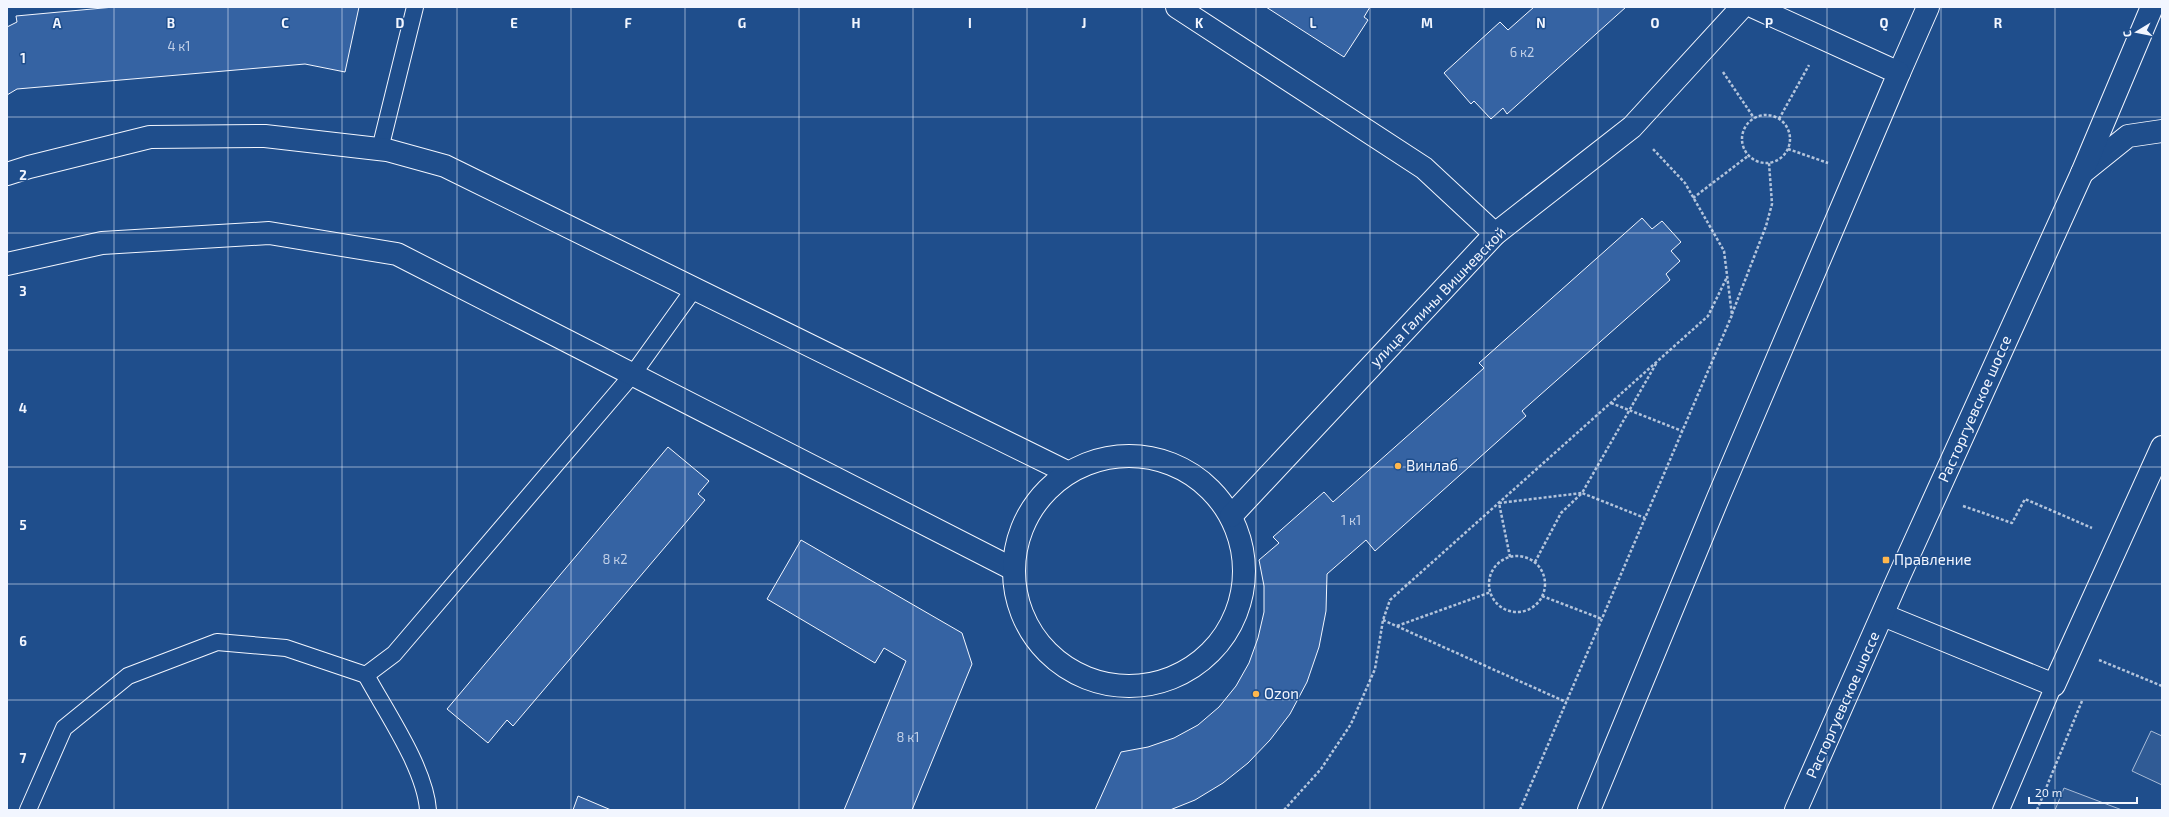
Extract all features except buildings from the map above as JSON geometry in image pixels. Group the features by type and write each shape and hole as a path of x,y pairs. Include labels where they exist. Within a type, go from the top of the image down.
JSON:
{"street":[{"path":"1177,7 1424,168 1495,234"},
{"name":"улица Галины Вишневской","path":"1231,516 1495,234 1632,127 1742,7"},
{"path":"1754,7 1899,73"},
{"path":"1588,810 1721,491 1928,7"},
{"name":"Расторгуевское шоссе","path":"1796,810 1935,496 2082,172 2152,7"},
{"path":"2082,172 2128,136 2162,130"},
{"path":"7,174 29,166 150,137 265,136 380,149 445,166 1067,472"},
{"path":"7,264 102,243 269,233 397,254 1013,569"},
{"path":"1140,455 1155,459 1177,465 1208,486 1231,516 1244,552 1244,590 1231,626 1208,657 1175,678 1138,687 1099,683 1064,667 1036,641 1019,606 1013,569 1020,530 1039,497 1067,472 1102,457 1140,455"},
{"path":"1883,615 2054,685 2160,456"}],"lane":[{"path":"380,149 415,7"},
{"path":"366,675 394,654 633,374 694,289"},
{"path":"28,810 64,728 128,676 217,642 286,648 366,675 409,753 427,799 428,810"},
{"path":"2001,810 2054,685"}],"path":[{"path":"1779,119 1823,38"},
{"path":"1705,48 1735,87 1754,118"},
{"path":"1765,115 1779,119 1784,123 1790,133 1790,143 1786,153 1779,160 1769,163 1758,162 1748,156 1743,146 1742,135 1747,125 1754,118 1765,115"},
{"path":"1632,127 1685,183 1724,251 1732,315"},
{"path":"1788,149 1856,174"},
{"path":"1693,198 1748,156"},
{"path":"1520,810 1732,315 1768,219 1772,204 1769,163"},
{"path":"1284,810 1321,769 1351,724 1376,669 1383,620 1390,600 1708,316 1727,277"},
{"path":"1535,562 1561,513 1582,493 1659,360"},
{"path":"1611,403 1682,431"},
{"path":"1499,503 1582,493 1645,518"},
{"path":"1935,496 2012,523 2025,499 2094,528"},
{"path":"1499,503 1510,557"},
{"path":"1510,557 1527,557 1535,562 1541,569 1544,578 1545,587 1542,596 1529,609 1520,611 1502,607 1495,600 1491,592 1490,583 1493,570 1502,560 1510,557"},
{"path":"1396,626 1491,592"},
{"path":"1542,596 1602,619"},
{"path":"1383,620 1566,702"},
{"path":"2098,660 2162,686"}],"shaded area":[{"path":"2151,731 2162,736 2162,785 2132,771"},
{"path":"2064,788 2122,810 2055,810"}],"place":[{"name":"Винлаб","path":"1398,466"},
{"name":"Правление","path":"1886,560"},
{"name":"Ozon","path":"1256,694"}]}
